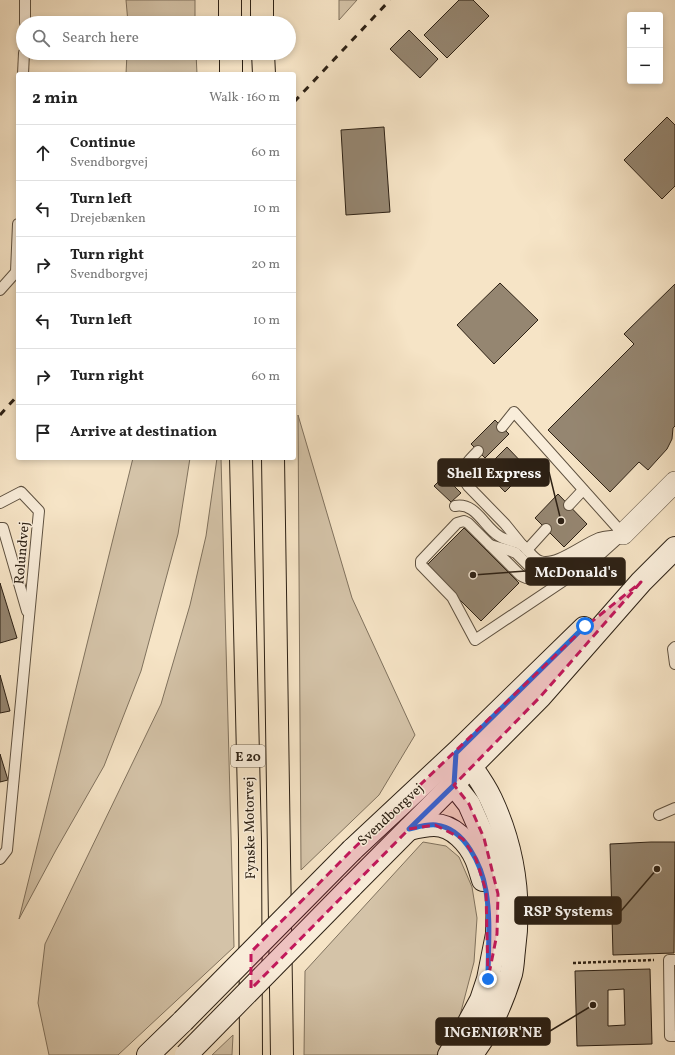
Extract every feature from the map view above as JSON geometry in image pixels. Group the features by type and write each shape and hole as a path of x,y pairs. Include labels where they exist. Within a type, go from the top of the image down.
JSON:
{"highway":[{"path":"230,0 230,16"},
{"path":"262,0 262,16"},
{"path":"231,60 231,72"},
{"path":"263,60 264,72"},
{"name":"Fynske Motorvej","path":"241,460 250,841 251,1055"},
{"name":"Fynske Motorvej","path":"273,460 282,1055"}],"main road":[{"name":"Svendborgvej","path":"186,1055 540,697 641,582 675,548"},
{"name":"Svendborgvej","path":"148,1055 352,850 457,751 585,626 641,582"},
{"path":"457,751 491,797 505,831 513,866 517,902 516,936 511,972 494,1019 471,1055"},
{"path":"449,1055 481,1000 488,979 497,934 498,894 493,867 484,838 469,804 454,785 457,751"},
{"path":"409,829 426,825 444,826 463,839 476,859 486,890 488,979"}],"street":[{"path":"623,534 675,482"}],"lane":[{"path":"24,16 25,0"},
{"path":"23,72 24,60"},
{"path":"0,290 16,272"},
{"path":"502,427 514,412 623,534"},
{"path":"478,451 464,467 462,474 464,480 538,561 548,562 599,538 623,534"},
{"path":"569,505 583,490"},
{"name":"Rolundvej","path":"0,503 21,492 39,510 7,850 0,859"},
{"path":"456,506 461,505 474,511 499,537 524,547"},
{"path":"460,521 468,523 520,575 525,578 540,578 560,569 623,534 593,561 475,640 452,597 421,565 422,561 460,521"},
{"path":"0,528 3,528 29,617"},
{"path":"524,547 546,528"},
{"path":"675,647 673,649 675,664"},
{"path":"658,815 675,808"},
{"path":"672,960 670,1036 675,1036"}],"path":[{"path":"572,963 672,960"}],"highlighted area":[{"path":"641,582 540,697 454,785 469,804 484,838 498,894 497,934 488,979 486,891 476,859 463,839 435,825 409,829 251,989 251,952 352,850 585,627"}],"shaded area":[{"path":"126,0 195,0 195,16 127,16"},
{"path":"339,0 357,0 339,20"},
{"path":"127,60 196,60 197,72 126,72"},
{"path":"298,415 352,598 415,735 379,795 301,870"},
{"path":"133,460 190,460 178,534 141,671 104,766 19,919"},
{"path":"217,460 221,460 234,947 118,1055 49,1055 38,1003 45,944 161,704 190,605 206,536"},
{"path":"423,842 446,846 459,857 472,887 477,918 474,962 459,1019 437,1055 304,1055 305,971"},
{"path":"233,1035 232,1055 212,1055"}],"building":[{"path":"459,0 473,0 489,16 447,58 424,35"},
{"path":"409,30 438,59 420,78 390,49"},
{"path":"667,117 675,125 675,186 662,199 624,160"},
{"path":"384,127 390,212 346,215 341,130"},
{"path":"500,283 538,320 494,364 457,325"},
{"path":"675,284 675,426 673,428 672,439 667,449 648,470 639,462 610,492 548,430 634,344 624,334"},
{"path":"495,420 509,434 485,458 471,444"},
{"path":"507,447 528,469 505,492 484,470"},
{"path":"444,476 461,493 451,502 434,486"},
{"path":"558,494 587,524 564,547 535,518"},
{"path":"464,528 519,583 481,621 426,566"},
{"path":"0,583 17,638 0,643"},
{"path":"0,675 10,711 0,713"},
{"path":"0,754 8,780 0,782"},
{"path":"675,842 674,953 613,955 610,844"},
{"path":"650,969 652,1044 577,1046 575,971","holes":["624,989 625,1025 608,1026 608,990"]}],"railway":[{"path":"296,100 390,0"},
{"path":"0,415 16,397"}],"place":[{"name":"Shell Express","path":"561,521"},
{"name":"McDonald's","path":"473,575"},
{"name":"RSP Systems","path":"657,869"},
{"name":"INGENIØR'NE","path":"593,1005"}],"route":[{"path":"488,979 486,890 476,859 463,839 444,826 426,825 409,829 454,785 456,753 585,626"}]}
